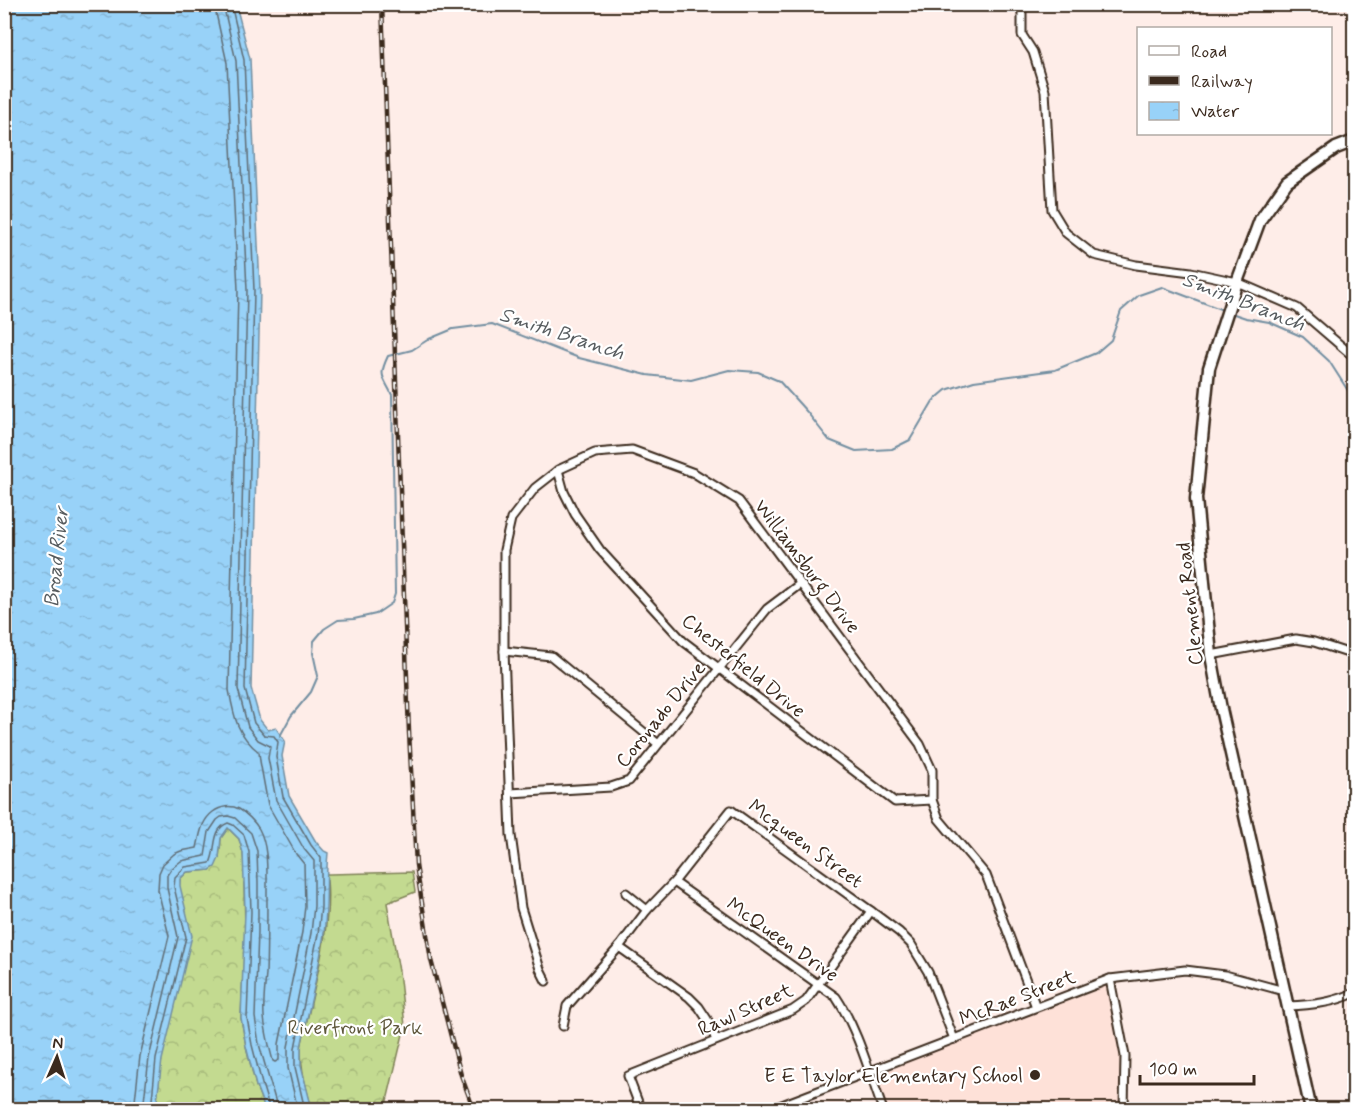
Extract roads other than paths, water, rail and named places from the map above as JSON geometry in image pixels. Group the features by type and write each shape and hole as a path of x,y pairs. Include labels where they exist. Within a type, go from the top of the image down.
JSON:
{"street":[{"path":"1025,4 1022,11 1022,35 1033,52 1045,91 1052,210 1066,233 1094,255 1136,265 1191,272 1237,282 1297,308 1354,357"},
{"name":"Clement Road","path":"1311,1110 1221,709 1211,655 1196,499 1209,368 1260,220 1287,182 1336,148 1354,141"},
{"name":"Williamsburg Drive","path":"546,981 521,908 511,835 504,651 504,550 511,519 535,488 558,470 595,453 632,450 694,473 739,501 920,744 932,770 932,800 939,819 986,875 1036,1007"},
{"name":"Chesterfield Drive","path":"558,470 564,492 575,514 600,550 682,641 896,802 932,800"},
{"name":"Coronado Drive","path":"510,793 611,787 629,781 657,743 767,609 800,584"},
{"path":"1211,655 1296,639 1314,642 1354,655"},
{"path":"504,651 551,656 657,743"},
{"name":"Mcqueen Street","path":"563,1026 567,1006 619,947 647,910 674,882 731,810 871,911 911,944 928,972 954,1039"},
{"name":"McQueen Drive","path":"674,882 836,997 845,1010 883,1110"},
{"path":"626,893 647,910"},
{"name":"Rawl Street","path":"642,1110 628,1076 793,1010 806,1001 871,911"},
{"path":"619,947 699,1007 716,1040"},
{"name":"McRae Street","path":"770,1110 1110,979 1185,969 1225,975 1284,991"},
{"path":"1110,979 1125,1056 1124,1110"},
{"path":"1288,1006 1318,1004 1341,999 1354,993"}],"water":[{"name":"Broad River","path":"5,4 236,5 250,59 260,290 251,688 260,720 268,730 276,728 285,741 282,756 289,796 316,842 328,853 324,933 301,1048 301,1066 312,1109 265,1109 256,1086 241,1018 245,911 243,853 239,839 228,828 221,838 219,858 215,867 210,870 187,872 180,879 192,936 162,1060 156,1109 5,1109"}],"waterway":[{"name":"Smith Branch","path":"280,736 291,716 311,692 318,676 313,653 314,641 324,629 338,620 376,614 392,603 395,594 392,395 382,373 388,356 412,350 429,339 453,329 492,324 579,358 647,375 691,380 729,370 758,372 779,381 829,440 856,451 892,449 910,440 933,401 946,390 974,381 1055,370 1096,353 1111,340 1121,311 1139,295 1162,287 1223,310"},
{"name":"Smith Branch","path":"1231,313 1269,322 1303,337 1329,361 1354,400"}],"railway":[{"path":"382,4 416,865 431,960 461,1075 474,1110"}],"place":[{"name":"E E Taylor Elementary School","path":"1035,1075"}],"park label":[{"name":"Riverfront Park","path":"355,1027"}]}
